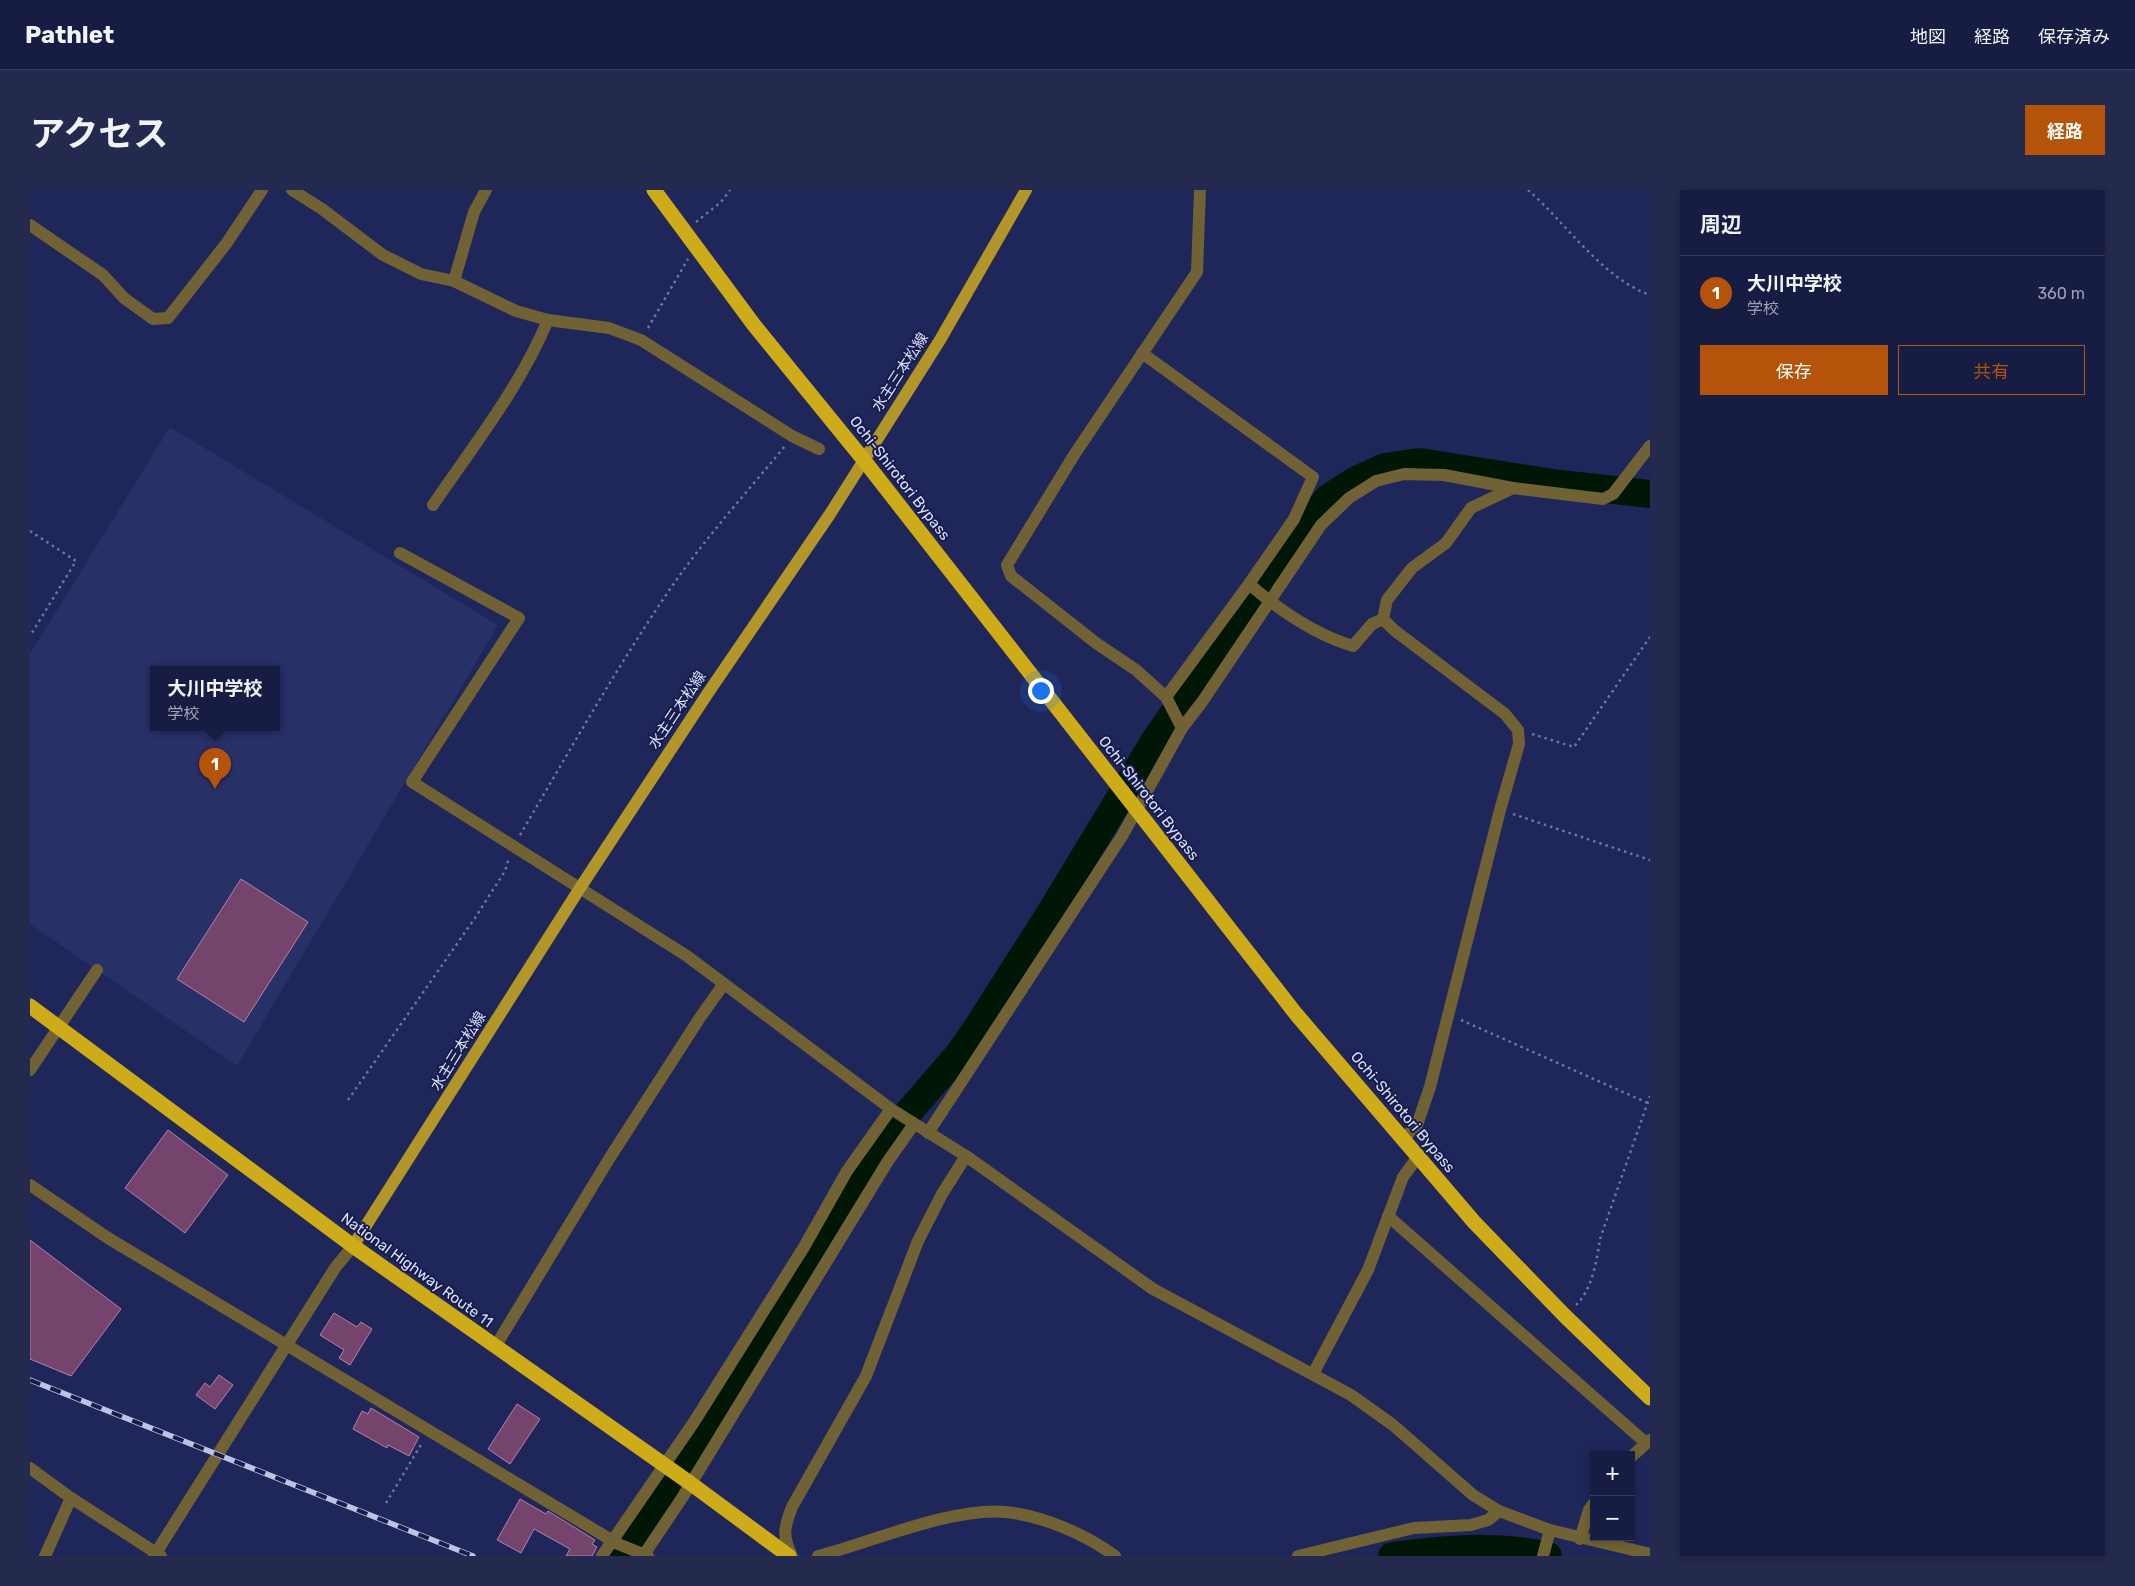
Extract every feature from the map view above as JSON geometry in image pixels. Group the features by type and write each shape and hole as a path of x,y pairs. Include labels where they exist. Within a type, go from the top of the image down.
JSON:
{"highway":[{"name":"Ochi-Shirotori Bypass","path":"654,190 754,325 863,458 1296,1014 1417,1158 1474,1222 1565,1316 1650,1398"},
{"name":"National Highway Route 11","path":"30,1006 352,1246 791,1556"}],"main road":[{"name":"水主三本松線","path":"352,1246 580,888 708,692 795,568 863,458 940,340 1026,190"}],"street":[{"path":"30,225 103,275 124,298 153,320 168,318 226,244 262,190"},
{"path":"292,190 322,209 383,255 421,274 454,281 516,311 548,320 609,328 642,340 792,436 819,449"},
{"path":"454,281 474,212 486,190"},
{"path":"1181,725 1167,699 1136,670 1096,643 1011,576 1006,565 1074,455 1197,272 1200,190"},
{"path":"433,504 516,385 535,351 548,320"},
{"path":"1142,353 1313,477 1294,519 1251,586 1167,699"},
{"path":"928,1133 1122,836 1133,806 1181,725 1202,702 1268,599 1321,525 1348,498 1376,481 1404,474 1444,475 1513,488 1603,499 1613,494 1650,446"},
{"path":"1383,619 1387,600 1412,568 1446,543 1470,508 1513,488"},
{"path":"400,553 519,618 412,782 687,956 723,985 893,1110 966,1156 1153,1289 1351,1395 1393,1425 1473,1495 1499,1511 1548,1536 1580,1539 1650,1554"},
{"path":"1251,586 1268,599 1333,640 1353,646 1372,624 1383,619"},
{"path":"1383,619 1394,630 1506,714 1518,730 1519,744 1500,810 1430,1087 1417,1126 1402,1140"},
{"path":"30,1070 60,1028 97,970"},
{"path":"495,1348 610,1159 699,1019 723,985"},
{"path":"602,1556 615,1542 666,1467 804,1246 847,1172 893,1110"},
{"path":"30,1185 108,1238 615,1542 644,1556 688,1482 913,1123"},
{"path":"791,1556 784,1540 786,1523 792,1506 866,1376 918,1241 942,1194 966,1156"},
{"path":"1313,1374 1368,1270 1403,1177 1417,1158"},
{"path":"1388,1216 1648,1441 1635,1453"},
{"path":"30,1468 71,1498 157,1555 287,1344 335,1268 352,1246"},
{"path":"45,1556 71,1498"},
{"path":"1580,1539 1590,1509"},
{"path":"1298,1556 1414,1528 1471,1525 1488,1520 1499,1511"},
{"path":"818,1556 914,1527 960,1516 1006,1512 1048,1522 1076,1534 1115,1556"},
{"path":"1543,1556 1548,1536"}],"path":[{"path":"682,230 721,202 730,190"},
{"path":"1528,190 1619,279 1650,295"},
{"path":"642,340 672,284 696,248"},
{"path":"348,1100 475,918 504,871 514,847 616,673 662,601 714,530 792,436"},
{"path":"30,531 76,560 30,636"},
{"path":"1518,730 1574,747 1650,637"},
{"path":"1500,810 1650,860"},
{"path":"1448,1015 1649,1104"},
{"path":"1565,1316 1582,1300 1596,1264 1600,1239 1649,1104 1650,1096"},
{"path":"386,1503 426,1437"}],"shaded area":[{"path":"170,427 498,625 237,1066 30,924 30,654"}],"building":[{"path":"241,879 308,922 244,1022 177,979"},
{"path":"168,1130 228,1175 185,1233 125,1188"},
{"path":"30,1240 121,1309 71,1376 30,1359"},
{"path":"334,1313 357,1327 361,1322 372,1329 350,1365 339,1358 344,1350 320,1335"},
{"path":"219,1375 233,1385 215,1409 196,1395 205,1383 210,1387"},
{"path":"517,1404 540,1419 510,1464 488,1449"},
{"path":"371,1408 419,1437 409,1456 388,1445 387,1448 353,1429 362,1411 368,1414"},
{"path":"520,1499 546,1514 548,1511 595,1540 592,1544 597,1547 592,1556 566,1556 570,1549 534,1529 521,1553 497,1540"}],"waterway":[{"path":"623,1556 690,1454 894,1129 959,1054 977,1028 1049,915 1155,740 1305,525 1328,498 1356,480 1385,467 1420,462 1552,483 1650,494"},
{"path":"1392,1556 1470,1549 1509,1550 1548,1556"}],"railway":[{"path":"30,1380 473,1556"}],"place":[{"name":"大川中学校","path":"215,789"}]}
